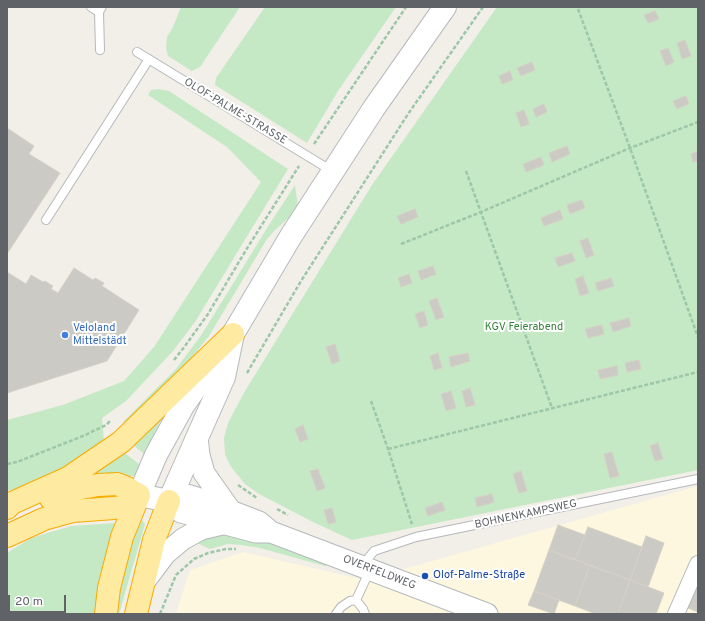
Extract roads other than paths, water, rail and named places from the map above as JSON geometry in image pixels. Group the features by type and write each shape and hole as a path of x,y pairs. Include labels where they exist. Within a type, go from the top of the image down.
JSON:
{"highway":[{"path":"7,508 12,503 68,478 121,442 233,334"},
{"path":"7,514 16,514 76,489 98,485 117,484 127,488 139,496"},
{"path":"7,536 44,519 73,511 126,506 139,496"},
{"path":"106,614 110,588 122,536 139,496"},
{"path":"136,614 154,540 169,501"}],"main road":[{"path":"233,334 224,377 169,501 139,496 156,455 182,406 233,334 291,236 374,108 445,7"}],"street":[{"path":"144,582 164,554 182,539 227,517 204,474 199,455 197,437"},
{"name":"OVERFELDWEG","path":"169,501 181,512 259,522 271,532 487,614"},
{"path":"676,614 698,564"}],"lane":[{"path":"91,7 100,9 100,50"},
{"name":"OLOF-PALME-STRASSE","path":"137,52 333,171"},
{"path":"46,220 149,59"},
{"name":"BOHNENKAMPSWEG","path":"356,600 366,568 374,551 416,537 698,479"},
{"path":"336,614 340,607 350,601 356,600 365,614"}],"place":[{"name":"Veloland Mittelstädt","path":"65,335"},
{"name":"Olof-Palme-Straße","path":"425,576"}],"park label":[{"name":"KGV Feierabend","path":"524,328"}]}
